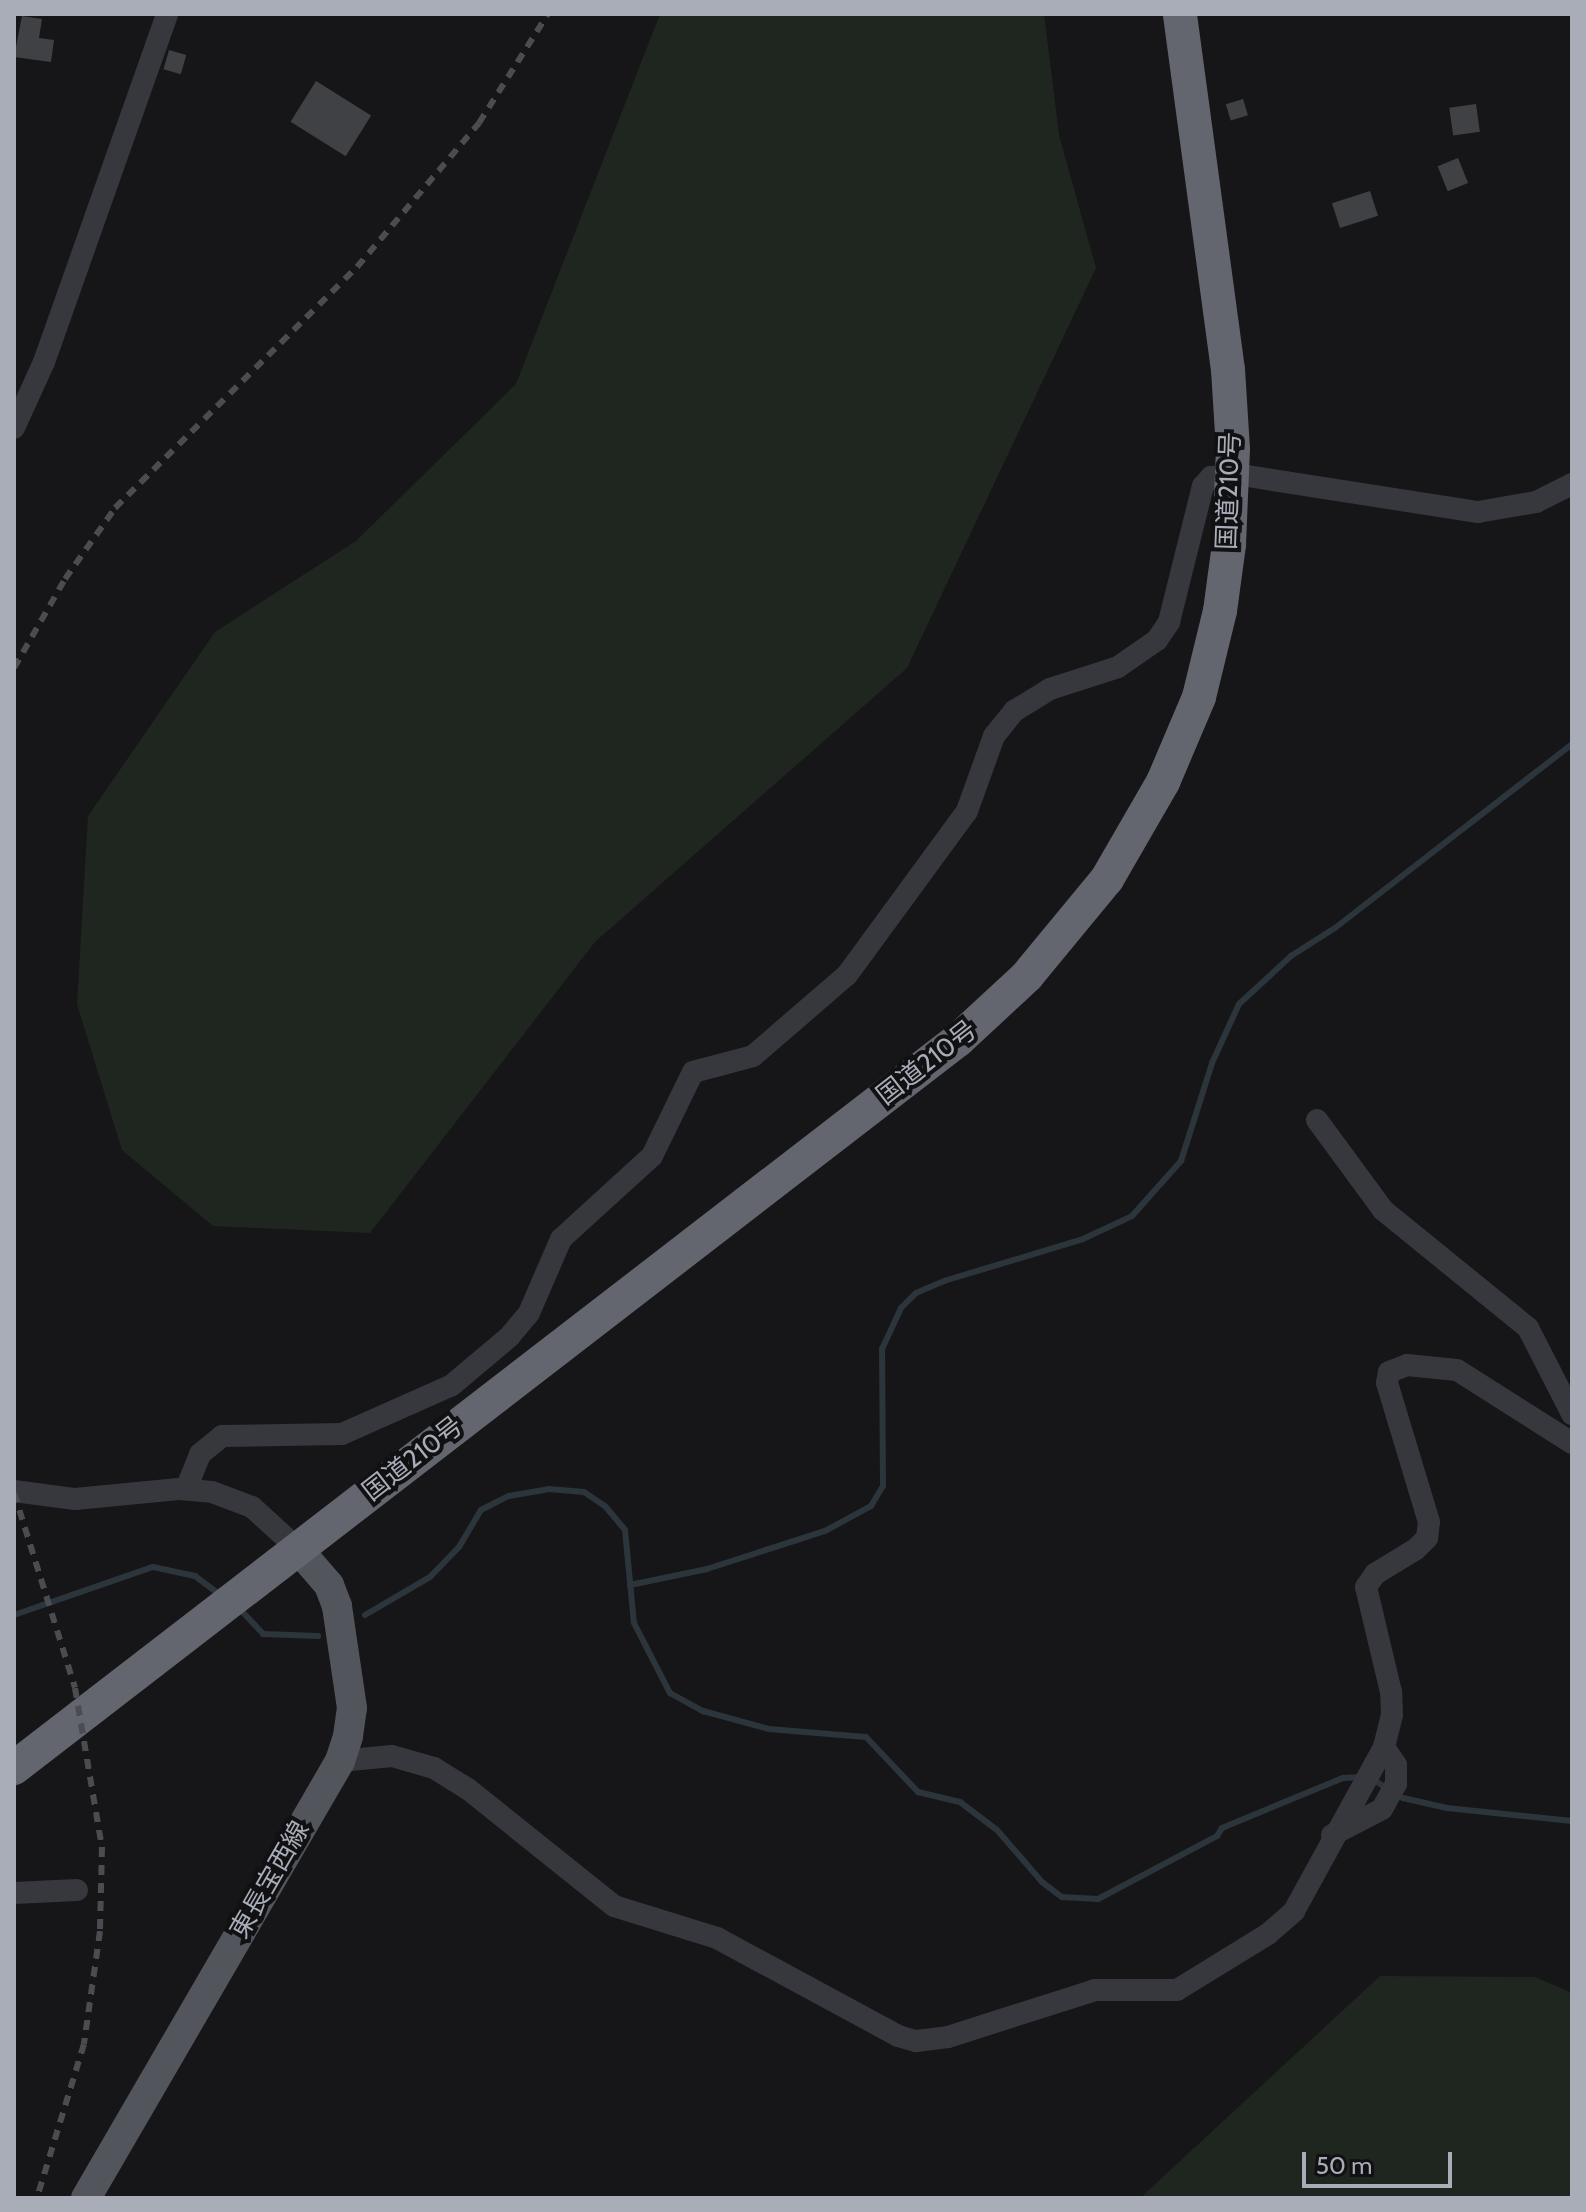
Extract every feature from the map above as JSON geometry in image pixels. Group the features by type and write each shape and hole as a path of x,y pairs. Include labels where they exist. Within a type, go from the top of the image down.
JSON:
{"highway":[{"name":"国道210号","path":"14,1768 958,1040 1052,949 1129,844 1188,725 1220,611 1233,474 1228,370 1180,14"}],"main road":[{"name":"東長宝西線","path":"86,2198 340,1761 352,1708 337,1606 329,1585 297,1548"}],"street":[{"path":"14,428 44,362 167,14"},
{"path":"186,1489 200,1454 222,1436 342,1434 452,1385 509,1337 529,1313 561,1239 652,1156 693,1072 753,1056 847,975 967,811 994,736 1014,711 1050,689 1118,667 1157,640 1169,622 1203,486 1220,474 1233,474 1478,512 1536,502 1572,484"},
{"path":"1317,1120 1383,1210 1528,1328 1572,1414"},
{"path":"340,1761 392,1756 434,1768 614,1906 717,1938 875,2025 916,2041 948,2037 1095,1990 1160,1993 1191,1985 1294,1911 1332,1835 1384,1747 1391,1692 1366,1587 1375,1574 1416,1549 1427,1538 1429,1522 1387,1383 1389,1372 1407,1365 1457,1370 1572,1443"},
{"path":"14,1491 75,1499 186,1489 244,1503 297,1548"},
{"path":"1332,1835 1382,1809 1396,1784 1396,1765 1384,1747"},
{"path":"14,1893 77,1890"}],"shaded area":[{"path":"660,14 1044,14 1059,135 1096,268 907,668 595,942 370,1233 213,1226 122,1150 77,1004 88,816 215,632 356,541 516,384"},
{"path":"1380,1976 1535,1977 1572,1993 1572,2198 1140,2198"}],"building":[{"path":"22,16 42,19 39,38 54,40 51,62 14,57"},
{"path":"169,50 186,55 181,74 163,69"},
{"path":"316,81 371,115 346,156 291,122"},
{"path":"1243,99 1248,115 1231,121 1226,104"},
{"path":"1476,104 1480,132 1453,135 1449,108"},
{"path":"1458,158 1468,183 1448,191 1438,166"},
{"path":"1370,191 1378,216 1340,228 1332,203"}],"waterway":[{"path":"630,1585 707,1569 825,1531 871,1506 883,1486 882,1349 901,1308 916,1293 944,1281 1083,1239 1132,1216 1181,1161 1212,1063 1239,1004 1291,956 1335,928 1572,744"},
{"path":"365,1615 430,1577 459,1547 481,1510 509,1496 549,1489 584,1492 605,1506 625,1530 634,1623 670,1693 703,1711 769,1729 866,1737 918,1792 960,1802 997,1830 1042,1882 1062,1897 1098,1899 1217,1836 1222,1828 1343,1778 1361,1777"},
{"path":"14,1615 153,1567 195,1576 222,1596"},
{"path":"238,1607 263,1634 318,1636"},
{"path":"1372,1779 1403,1798 1447,1808 1572,1821"}],"railway":[{"path":"14,668 65,579 115,508 357,267 479,123 548,14"},
{"path":"14,1493 75,1688 102,1847 100,1931 84,2044 37,2198"}]}
